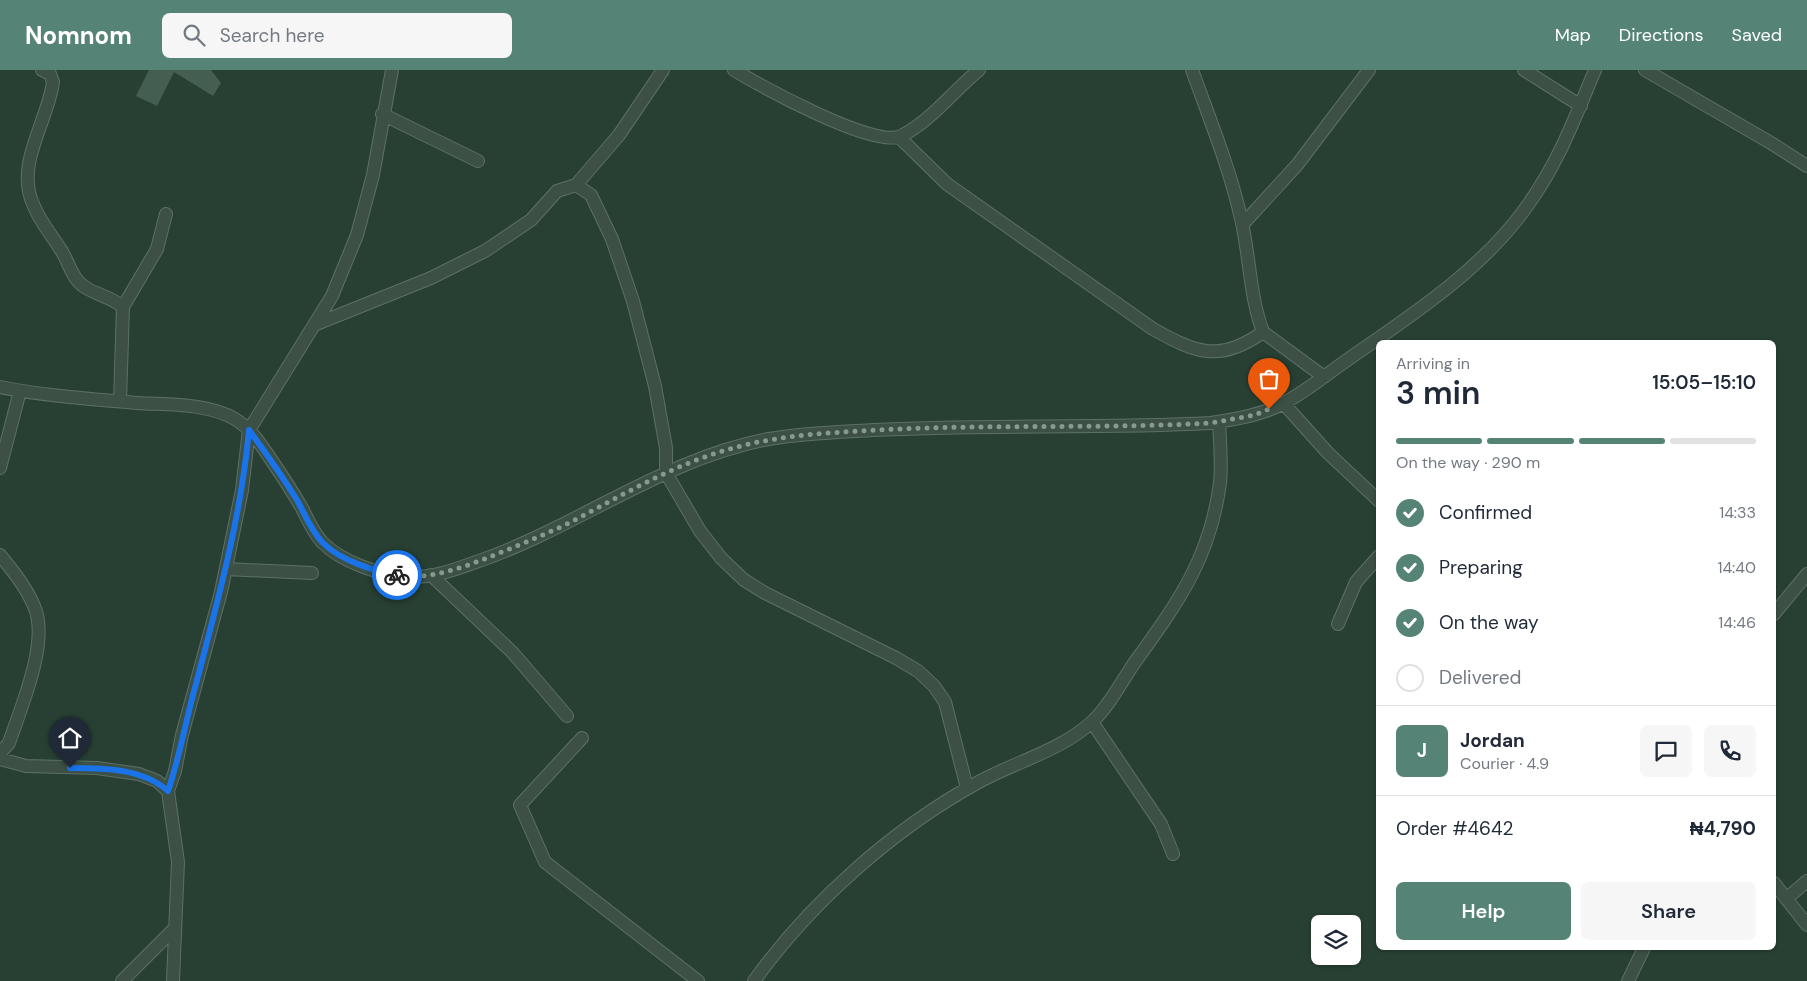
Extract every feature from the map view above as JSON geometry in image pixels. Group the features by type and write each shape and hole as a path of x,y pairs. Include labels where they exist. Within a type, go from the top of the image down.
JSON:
{"street":[{"path":"42,70 50,74 53,82"},
{"path":"61,70 53,82 30,162 28,182 32,202 45,230 60,249 78,280 87,288 117,301 123,307"},
{"path":"173,981 178,862 168,791 175,771 182,735 226,569 242,490 249,430 332,296 357,235 373,175 382,114 392,70"},
{"path":"314,325 431,278 486,251 531,220 557,191 576,185 619,135 663,70"},
{"path":"734,70 805,108 851,128 878,137 899,137 922,122 957,88 979,70"},
{"path":"1192,70 1229,176 1242,224 1251,286 1263,332 1324,377"},
{"path":"1242,224 1297,165 1369,70"},
{"path":"1524,70 1581,106"},
{"path":"1376,340 1483,258 1525,209 1556,162 1595,70"},
{"path":"1645,70 1771,142 1807,166"},
{"path":"382,114 478,161"},
{"path":"899,137 947,184 1153,329 1181,345 1217,353 1245,345 1263,332"},
{"path":"576,185 591,195 612,239 634,301 655,386 666,448 666,473 700,530 721,558 744,580 765,594 918,670 934,686 945,702 967,788"},
{"path":"120,401 123,307 157,249 166,214"},
{"path":"0,387 20,391 189,407 220,412 249,430 280,474 312,529 324,544 339,554 388,574 408,577 431,576 463,567 515,547 568,524 666,473 728,449 769,439 809,434 938,426 1168,426 1219,422 1255,415 1284,404 1376,340"},
{"path":"0,468 20,391"},
{"path":"1284,404 1328,453 1376,498"},
{"path":"754,981 779,947 837,887 942,802 1075,735 1092,722 1104,709 1191,580 1211,533 1218,490 1219,422"},
{"path":"0,555 19,579 35,607 40,629 36,654 10,743 0,753"},
{"path":"1338,624 1356,582 1376,559"},
{"path":"226,569 312,573"},
{"path":"1776,612 1807,574"},
{"path":"431,576 513,653 566,716"},
{"path":"1092,722 1161,824 1174,854"},
{"path":"582,738 520,805 545,862 698,981"},
{"path":"0,759 26,766 97,768 139,774 157,781 168,791"},
{"path":"1786,899 1807,881"},
{"path":"1776,886 1807,925"},
{"path":"122,981 175,928"},
{"path":"1628,981 1643,950"}],"building":[{"path":"149,70 211,70 221,83 213,96 174,72 157,106 136,96"}],"way so far":[{"path":"397,575 408,577 431,576 463,567 568,524 621,494 666,473 728,449 769,439 809,434 938,426 1168,426 1211,423 1255,415 1269,409"}],"route":[{"path":"70,768 97,768 139,774 157,781 168,791 175,771 182,735 220,592 242,490 249,430 266,452 312,529 324,544 339,554 365,566 397,575"}]}
